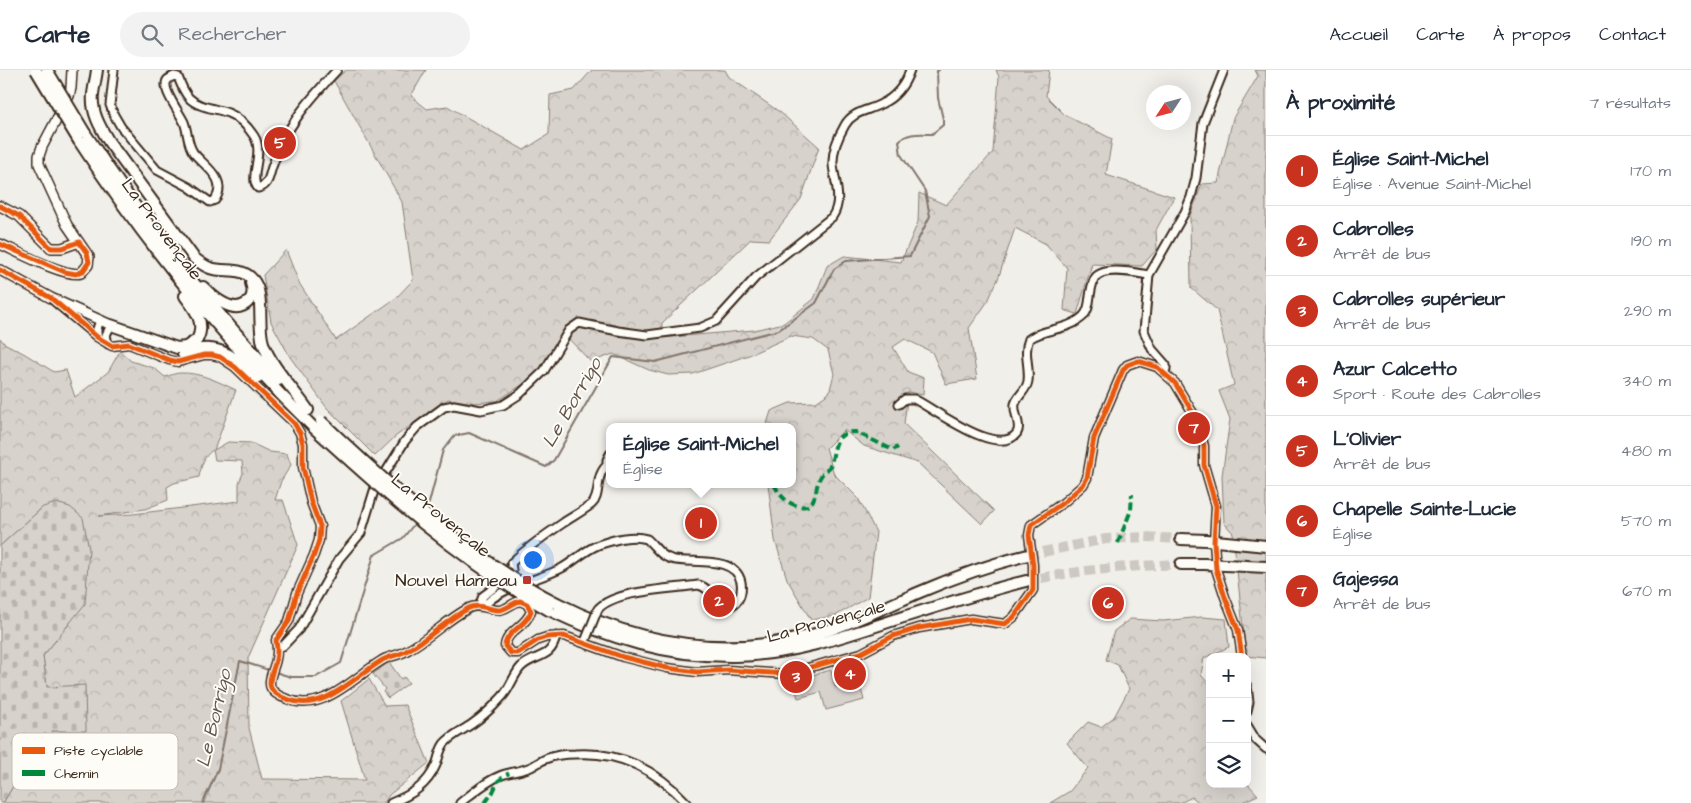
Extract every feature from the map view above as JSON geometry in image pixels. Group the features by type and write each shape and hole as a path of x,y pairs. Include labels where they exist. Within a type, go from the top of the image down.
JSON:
{"highway":[{"name":"La Provençale","path":"36,70 82,137 138,227 207,313 298,412 317,425 366,475 459,552 504,584 553,607 596,632 642,646 692,654 737,656 778,652 824,642 960,599 1026,581"},
{"name":"La Provençale","path":"47,70 82,137 175,260 240,338 308,410 317,425"},
{"path":"97,70 92,102 96,117 109,142 188,251 201,264 211,268 242,272 252,278 258,289 260,328 265,348 274,364 308,410"},
{"path":"111,325 176,348 192,345 200,335 197,313 138,227"},
{"path":"175,260 215,298 239,307 246,304 252,295 251,284 242,272"},
{"path":"111,325 134,338 174,354 184,354 206,349 226,353 298,412"},
{"path":"1181,539 1266,546"},
{"name":"La Provençale","path":"553,607 653,639 710,646 751,646 791,640 829,630 966,573 1028,554"},
{"path":"1180,564 1266,567"}],"main road":[{"path":"0,244 47,265 76,274 85,269 89,262 87,253 67,225 55,202 38,160 42,148 69,96 72,70"},
{"path":"0,206 19,216 51,248 62,248 79,242"},
{"path":"0,270 51,298 111,325"}],"street":[{"path":"114,70 110,105 121,127 157,170 189,187 210,202 218,196 217,179 210,167 193,152 185,124 168,92 166,84 168,79 174,76 178,78 184,92 191,100 229,113 246,126 255,138 258,150 254,180 258,188 264,187 267,184 281,145 296,118 305,105 337,70"},
{"path":"278,647 283,646 299,629 339,559 361,533 374,491 405,441 417,427 444,407 454,405 481,410 502,405 520,394 544,372 569,330 579,323 647,335 700,328 716,321 756,277 832,217 837,210 838,199 833,163 835,144 842,130 854,114 882,104 899,91 907,79 910,70"},
{"path":"1164,373 1166,365 1152,349 1144,331 1149,274 1185,212 1191,197 1196,178 1203,123 1224,70"},
{"path":"899,404 905,399 914,399 979,436 1005,440 1012,437 1016,434 1018,428 1014,406 1028,384 1026,348 1029,339 1042,332 1062,328 1080,320 1086,314 1094,279 1099,274 1116,271 1149,274"},
{"path":"51,298 108,344 116,346 129,344 178,362 204,355 220,357 242,373 294,423 300,433 303,444 303,467 311,502 320,526 314,555 297,593 289,621 276,640 278,647 270,682 271,688 276,694 289,700 306,703 321,701 383,660 405,652 455,616 472,607 481,606 502,609 520,601 530,606 531,611 528,618 506,639 505,646 511,653 518,653 538,640 564,636 586,641 629,659 667,668 697,672 728,670 786,674 861,653 893,636 919,628 971,619 998,624 1007,623 1022,608 1033,590 1033,565 1029,535 1031,525 1064,502 1087,478 1094,438 1122,370 1127,364 1138,360 1156,367 1175,383 1191,409 1203,438 1204,465 1216,506 1214,542 1216,568 1224,598 1238,630 1241,653"},
{"path":"97,337 100,320"},
{"path":"108,344 106,335 111,325"},
{"path":"481,606 483,596 498,585 512,570 511,563 531,545 593,503 597,494 597,483 606,469"},
{"path":"481,606 498,594 562,568 581,554 597,546 629,537 647,539 659,552 671,559 727,566 737,574 741,583 741,593 738,600 731,606 716,602 706,588 698,585 622,596 605,602 598,608 586,641"},
{"path":"391,803 413,794 421,788 430,778 444,744 452,736 473,724 499,700 506,693 520,668 527,662 547,653 554,644 556,636"},
{"path":"1251,732 1256,740 1266,749"},
{"path":"460,803 500,776 531,768 550,757 584,753 622,758 648,771 687,803"}],"green space":[{"path":"346,70 426,70 411,96 427,109 447,106 524,150 549,134 550,95 574,90 592,70 725,70 729,77 781,113 819,147 801,199 769,240 751,239 662,323 661,338 754,330 784,323 814,299 827,266 844,256 901,262 918,222 919,193 946,205 993,152 999,77 996,70 1049,70 1046,96 1065,115 1112,139 1106,175 1174,197 1156,230 1157,249 1142,266 1092,264 1077,314 1064,310 1067,268 1046,244 1015,228 998,279 988,301 969,328 977,379 946,384 932,352 905,339 893,347 908,372 924,378 923,395 908,392 904,424 994,511 982,524 918,463 864,446 844,430 826,448 834,474 858,498 876,532 868,597 835,616 811,620 787,579 775,540 768,488 796,488 796,423 767,423 771,411 790,403 816,402 829,393 834,374 828,350 813,339 791,336 749,355 693,374 668,375 649,370 613,354 591,362 563,333 536,376 497,401 474,403 448,399 396,436 375,456 327,408 290,357 271,322 263,275 286,250 299,283 336,340 396,298 413,280 402,202 334,81"},
{"path":"1255,70 1266,70 1266,658 1251,656 1251,653 1246,653 1233,533 1224,523 1222,476 1230,419 1219,391 1234,385 1217,310 1191,288 1190,216 1202,184 1218,183 1233,118 1258,76"},
{"path":"0,338 4,343 54,372 66,370 75,397 108,372 120,351 131,361 154,368 165,377 178,373 195,374 236,390 214,450 228,442 251,443 270,452 287,454 291,465 281,481 275,500 283,500 298,545 248,658 249,728 262,779 365,780 341,701 369,679 385,706 405,705 429,763 389,795 384,803 3,803 12,788 12,790 178,790 178,733 50,733 51,731 86,731 47,687 43,656 70,623 43,507 0,546","holes":["213,450 215,460 242,461 243,473 239,483 239,501 133,514 99,516 145,509 168,500 167,487 174,483 199,477 205,459"]},
{"path":"56,503 70,507 83,518 89,549 85,604 43,656 47,687 85,685 86,731 12,733 12,788 3,803 0,803 0,546 43,507"},
{"path":"1202,617 1226,619 1229,647 1215,653 1206,653 1201,675 1206,681 1206,788 1251,787 1258,795 1240,803 1200,803 1192,797 1180,803 1050,803 1070,791 1088,768 1067,743 1088,722 1101,727 1114,717 1129,689 1118,665 1106,660 1114,631 1130,619 1163,621"},
{"path":"861,660 866,680 859,682 864,700 826,710 821,692 798,698 793,680 831,670 835,687 839,687 835,669"},
{"path":"389,662 401,679 404,677 409,683 388,698 383,692 385,689 373,674"}],"waterway":[{"name":"Le Borrigo","path":"425,509 429,503 443,450 454,436 469,433 546,467 554,460 613,357 655,362 779,330 816,303 834,269 846,261 910,256 930,216 925,191 901,155 899,141 910,135 932,134 943,125 938,98 937,71 939,70"},
{"name":"Le Borrigo","path":"203,803 218,769 240,661 291,677 316,677 341,663 374,555 403,538 415,523"}],"tunnel":[{"path":"1028,555 1106,539 1145,537 1181,539"},
{"path":"1026,581 1103,569 1181,564"}],"marked path":[{"path":"776,488 785,499 795,505 803,507 812,503 821,476 830,466 837,442 843,434 856,432 893,450 898,447"},
{"path":"1118,543 1131,510 1132,494"},
{"path":"485,803 498,781 509,773"}],"cycle path":[{"path":"0,206 19,216 51,248 62,248 79,242 87,253 89,262 83,271 76,274 65,272 0,244"},
{"path":"0,270 51,298 97,337 112,346 129,344 178,362 204,355 220,357 235,367 294,423 300,433 303,444 303,467 311,502 320,526 319,540 297,593 289,621 276,640 277,654 270,685 276,694 287,699 313,702 325,698 337,692 384,659 403,653 469,608 480,606 502,610 520,601 527,604 531,611 525,621 506,641 505,646 511,653 518,653 538,640 547,637 564,636 623,657 667,668 697,672 728,670 786,674 861,653 893,636 919,628 971,619 1005,624 1014,617 1033,590 1033,565 1029,535 1031,525 1064,502 1083,485 1087,478 1094,438 1123,370 1127,365 1138,361 1157,367 1175,383 1196,418 1204,446 1204,465 1216,506 1214,542 1216,569 1238,630 1241,653"}],"place":[{"name":"L'Olivier","path":"280,143"},
{"name":"Gajessa","path":"1194,428"},
{"name":"Église Saint-Michel","path":"701,523"},
{"name":"Nouvel Hameau","path":"527,580"},
{"name":"Cabrolles","path":"719,601"},
{"name":"Chapelle Sainte-Lucie","path":"1108,603"},
{"name":"Azur Calcetto","path":"850,674"},
{"name":"Cabrolles supérieur","path":"796,677"}]}
